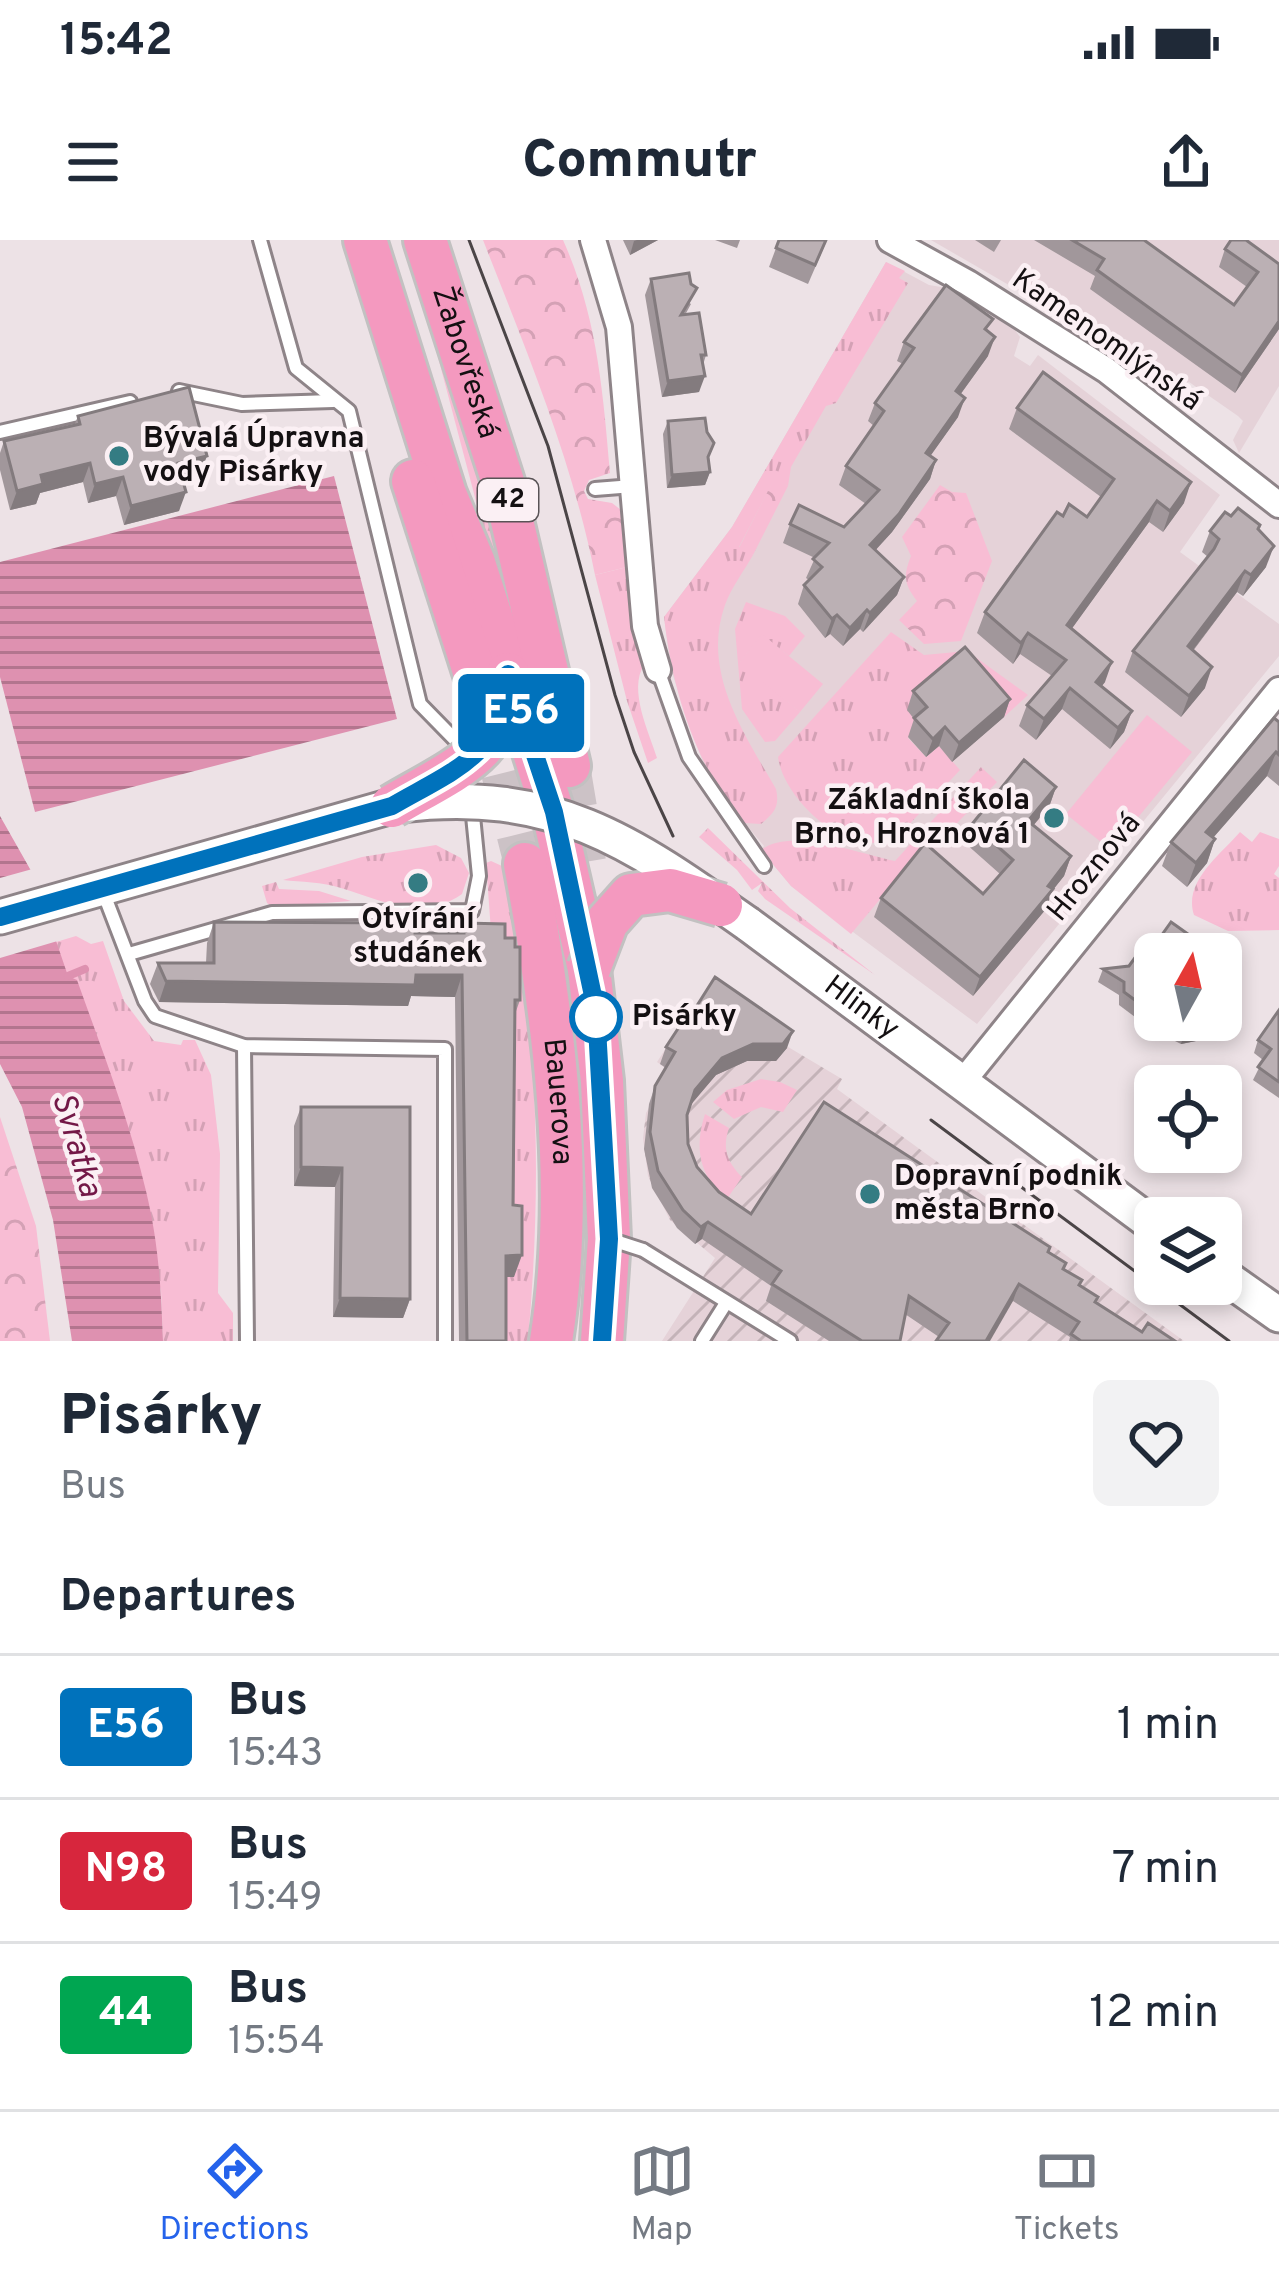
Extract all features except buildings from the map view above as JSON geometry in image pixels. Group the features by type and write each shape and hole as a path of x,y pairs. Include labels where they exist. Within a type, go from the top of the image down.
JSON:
{"highway":[{"path":"336,240 487,712"},
{"name":"42","path":"365,240 445,494 474,562 554,812"},
{"name":"42","path":"392,240 463,488 474,562"},
{"name":"Žabovřeská","path":"425,240 503,482 568,766"},
{"path":"392,806 450,773 484,746 504,713 508,674"},
{"path":"554,812 589,969 600,1058 606,1181 626,1245 602,1341"},
{"name":"Bauerova","path":"525,864 547,1004 559,1140 559,1262 551,1341"},
{"path":"589,969 607,922 631,895 670,890 735,915"},
{"path":"584,1341 593,1229 606,1181"}],"street":[{"path":"592,240 619,327 645,626 658,670"},
{"name":"Kamenomlýnská","path":"890,240 1106,370 1279,505"},
{"name":"Hroznová","path":"960,1085 1279,690"},
{"name":"Hlinky","path":"0,917 392,806 477,801 554,812 628,844 735,915 1134,1211"},
{"path":"1242,1289 1279,1315"}],"lane":[{"path":"129,954 272,913 472,911 479,876 465,746 420,704 349,411 296,368 260,240"},
{"path":"162,395 181,391 242,404 333,401"},
{"path":"0,432 144,400"},
{"path":"595,489 633,486"},
{"path":"658,670 689,757 764,866"},
{"path":"102,888 155,1016 244,1046 445,1049 445,1341"},
{"path":"244,1046 247,1341"},
{"path":"626,1245 790,1341"},
{"path":"702,1341 726,1303"}],"shaded area":[{"path":"931,240 1279,240 1279,386 1239,453 1233,440 1243,421 1189,382 1166,392 1064,317"},
{"path":"886,262 929,285 947,288 1015,330 1020,337 1014,356 1030,366 1038,355 1220,495 1180,552 1279,624 1279,656 977,1024 791,886 761,850 764,846 727,802 702,760 671,670 664,617 732,527"},
{"path":"773,1038 842,1079 837,1089 1184,1341 662,1341 715,1258 670,1220 648,1176 643,1138 646,1113 669,1071 657,1062 666,1048"}],"green space":[{"path":"483,240 563,240 591,326 610,473 589,480 584,491 588,499 612,503 621,510 627,567 595,575 561,447"},
{"path":"886,262 905,271 899,278 908,283 836,403 826,406 791,467 788,486 774,480 739,547 753,555 725,605 718,654 730,701 776,789 777,801 761,824 744,823 712,776 689,726 664,617 732,527"},
{"path":"414,266 477,451 530,670 492,562"},
{"path":"774,479 788,486 753,555 739,548"},
{"path":"940,485 966,493 992,561 961,641 924,644 899,620 917,601 907,585 911,556 902,537"},
{"path":"627,567 644,665 639,699 657,758 648,763 595,575"},
{"path":"746,602 785,616 805,636 789,656 762,635 740,662 800,712 775,741 765,742 742,709 735,629"},
{"path":"891,632 924,655 967,651 1028,695 1004,717 907,709 920,726 908,738 926,757 939,746 960,770 890,845 848,838 822,823 793,792 778,757"},
{"path":"762,634 823,684 800,712 739,663"},
{"path":"1147,715 1192,752 1111,850 1066,814"},
{"path":"981,767 997,782 923,858 917,855 851,934 791,886 761,850 807,841 895,861"},
{"path":"708,828 790,908 875,975 765,899 758,891 762,883 752,890 699,837"},
{"path":"1240,832 1252,842 1260,832 1279,839 1279,866 1274,874 1279,878 1279,930 1228,931 1194,915 1198,880"},
{"path":"436,845 461,858 469,873 462,894 432,907 402,906 334,886 283,880 362,857"},
{"path":"486,863 502,866 515,925 531,1043 536,1162 528,1341 498,1341 492,945"},
{"path":"276,882 279,889 319,891 351,901 273,907 262,886"},
{"path":"76,936 91,944 103,941 124,1001 154,1041 181,1045 183,1040 195,1040 211,1075 220,1154 218,1293 233,1313 233,1341 163,1341 161,1290 56,942"},
{"path":"761,1079 797,1090 783,1112 761,1107 734,1119 713,1102 727,1090"},
{"path":"705,1114 729,1128 727,1154 742,1177 727,1199 710,1181 701,1161"},
{"path":"0,1117 36,1226 50,1341 0,1341"}],"water":[{"path":"334,476 397,719 35,812 0,677 0,562"},
{"name":"Svratka","path":"0,816 34,876 68,976 77,980 132,1137 154,1230 163,1341 72,1341 53,1220 22,1107 0,1064"}],"pier":[{"path":"36,868 61,940 0,958 0,878"}],"waterway":[{"path":"68,976 85,969"}],"tunnel":[{"path":"487,712 525,864"},
{"path":"569,766 585,862"}],"tram line":[{"path":"469,240 548,446 634,752 673,836"},
{"path":"931,1120 1229,1341"}],"bus line":[{"name":"E56","path":"0,917 392,806 463,765 492,737 504,713 508,674 554,812 596,1010 609,1239 602,1341"}],"place":[{"name":"Bývalá Úpravna vody Pisárky","path":"119,456"},
{"name":"Základní škola Brno, Hroznová 1","path":"1054,818"},
{"name":"Otvírání studánek","path":"418,883"},
{"name":"Pisárky","path":"596,1017"},
{"name":"Dopravní podnik města Brno","path":"870,1194"}]}
